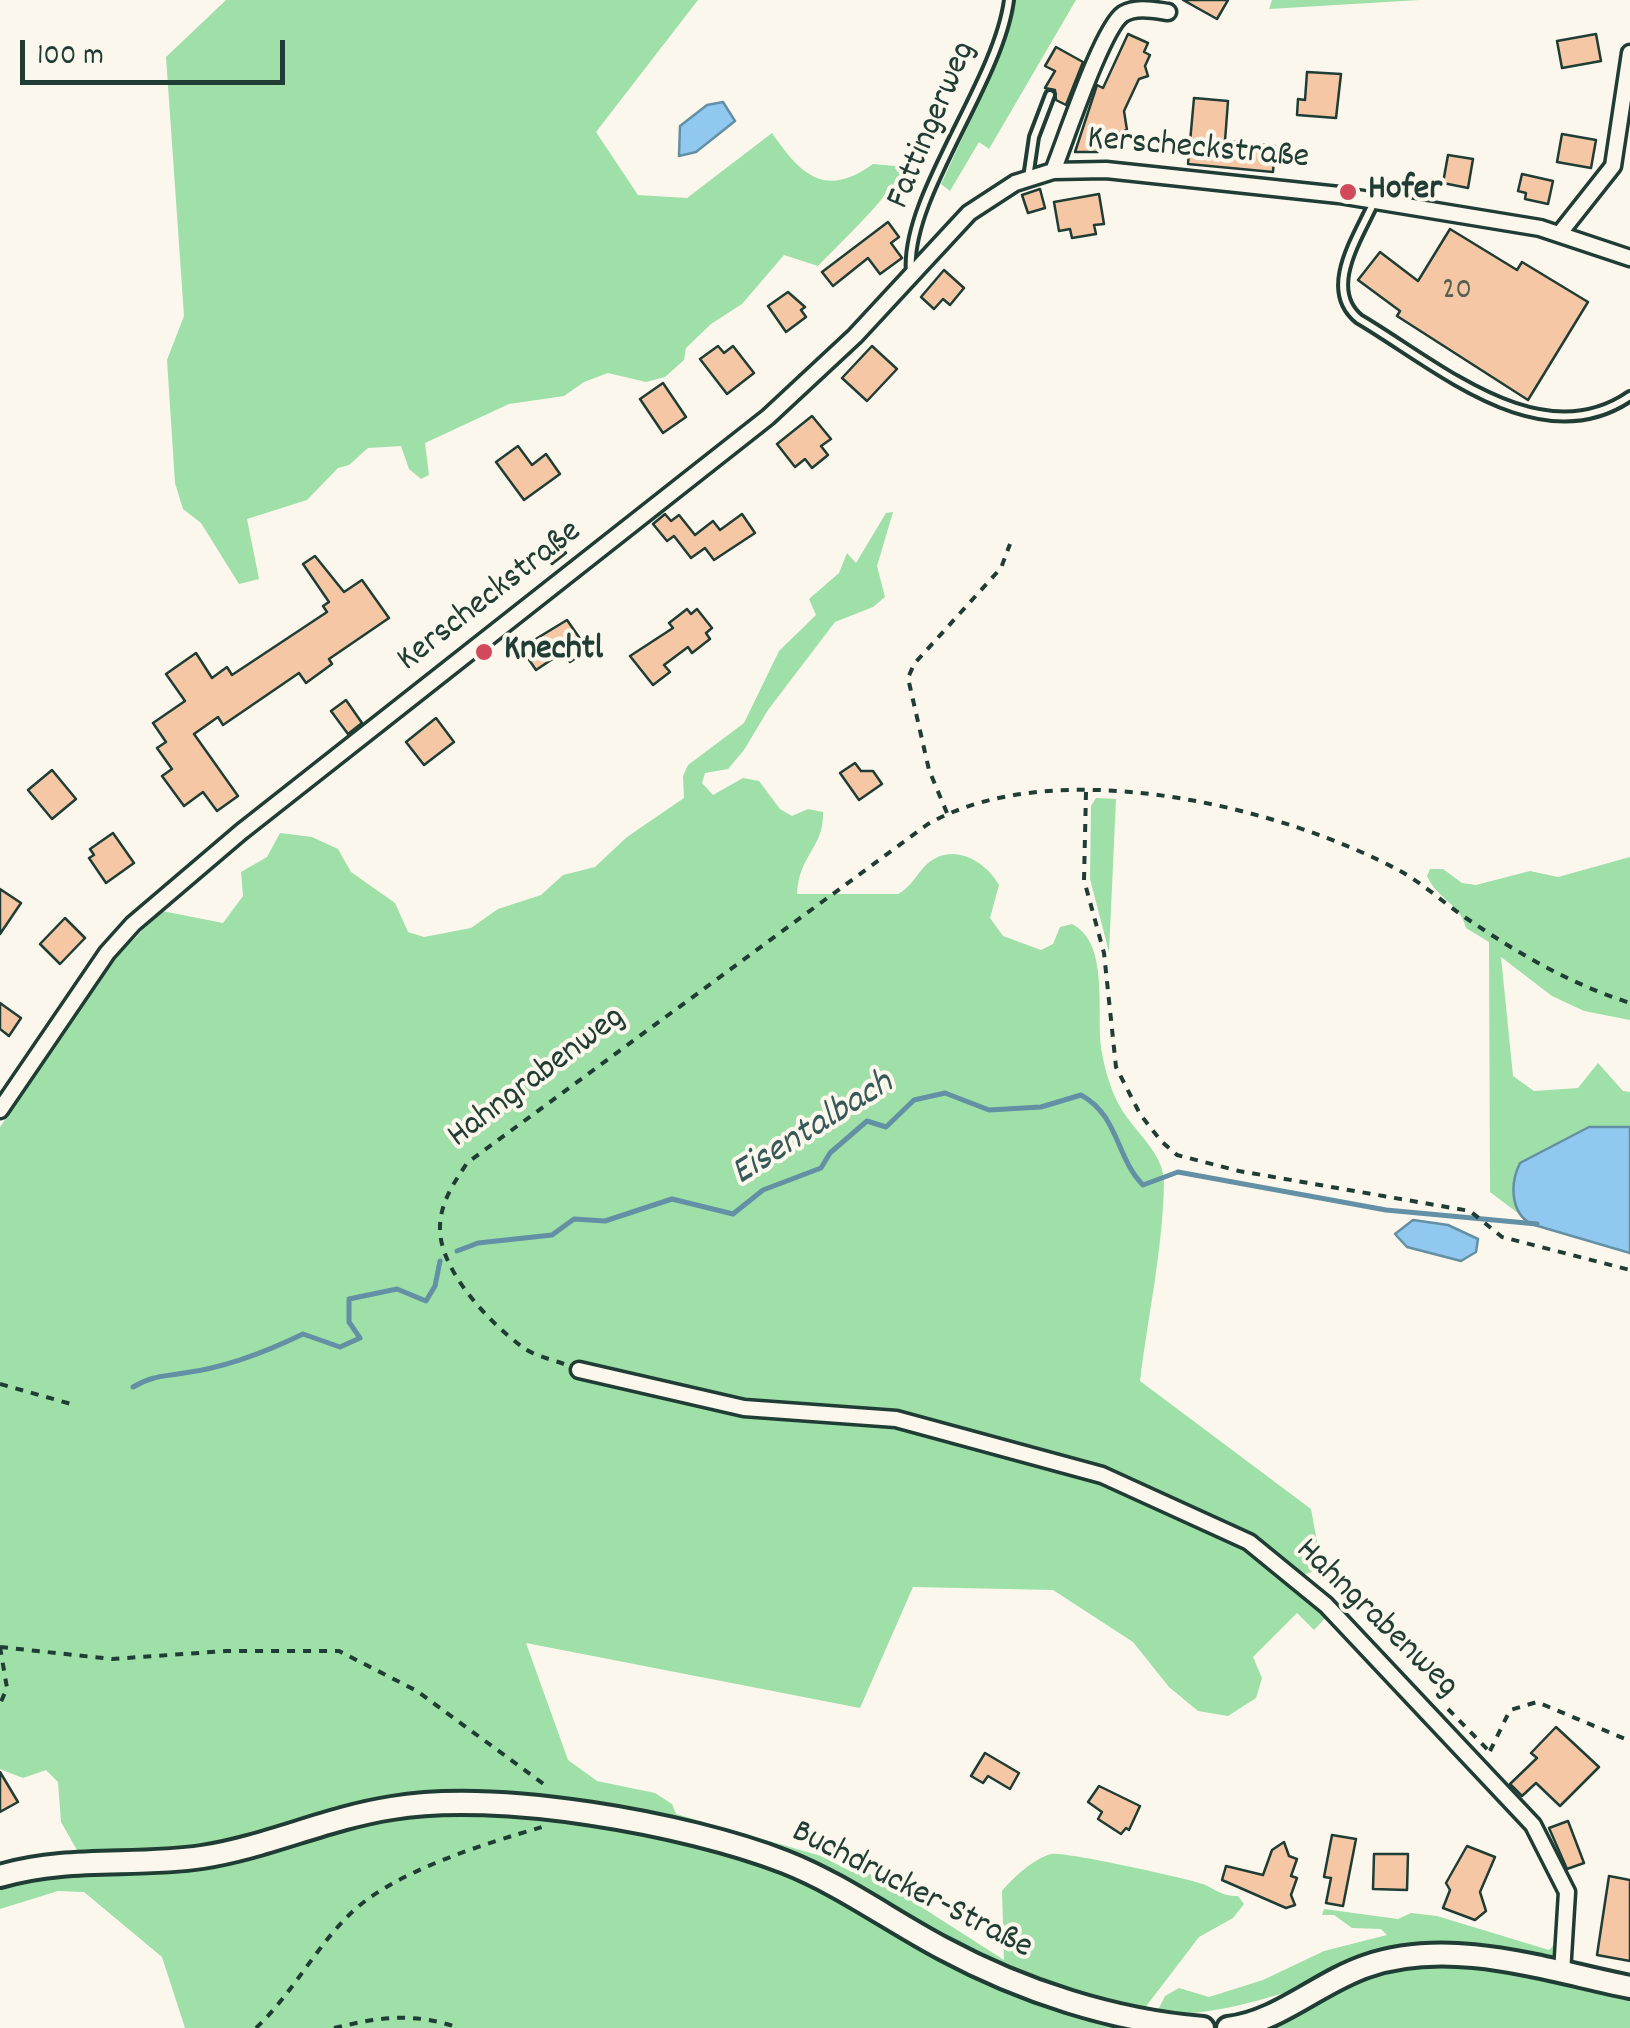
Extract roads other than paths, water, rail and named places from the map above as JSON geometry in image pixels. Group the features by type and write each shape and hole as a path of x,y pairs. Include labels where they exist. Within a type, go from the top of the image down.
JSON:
{"street":[{"name":"Kerscheckstraße","path":"1053,171 1106,38 1120,16 1138,10 1168,12"},
{"path":"1560,233 1613,166 1630,54"},
{"name":"Kerscheckstraße","path":"0,1110 95,969 132,924 241,832 768,416 855,336 911,272 981,203 1028,178 1053,171 1150,172 1374,201 1560,233 1630,258"},
{"name":"Hahngrabenweg","path":"578,1370 744,1408 896,1419 1102,1475 1249,1542 1326,1605 1533,1825 1564,1884 1568,1912 1562,1973"},
{"name":"Buchdrucker-Straße","path":"0,1876 78,1860 216,1855 411,1804 526,1806 638,1824 762,1854 815,1875 1002,1978 1070,2001 1202,2028"},
{"path":"1228,2028 1262,2019 1353,1972 1401,1958 1477,1957 1630,1986"}],"lane":[{"name":"Fattingerweg","path":"911,272 915,235 992,60 1009,0"},
{"path":"1028,178 1034,137 1050,94"},
{"path":"1374,201 1343,277 1346,306 1359,319 1498,401 1535,416 1579,417 1630,396"}],"water":[{"path":"723,102 735,121 696,152 679,156 680,126 707,105"},
{"path":"1589,1127 1630,1127 1630,1253 1531,1224 1516,1205 1514,1188 1520,1163"},
{"path":"1413,1220 1448,1225 1478,1239 1476,1252 1461,1261 1407,1247 1395,1234"}],"waterway":[{"name":"Eisentalbach","path":"457,1251 478,1243 552,1235 574,1219 605,1221 672,1199 733,1214 763,1190 821,1168 830,1153 867,1121 886,1127 914,1100 945,1093 989,1110 1041,1107 1081,1095 1103,1114 1143,1185 1178,1172 1386,1210 1537,1224"},
{"name":"Eisentalbach","path":"133,1387 158,1377 230,1363 303,1334 340,1347 360,1338 349,1322 349,1299 397,1289 426,1301 435,1286 440,1261"}],"place":[{"name":"Hofer","path":"1348,192"},
{"name":"Knechtl","path":"484,652"}]}
